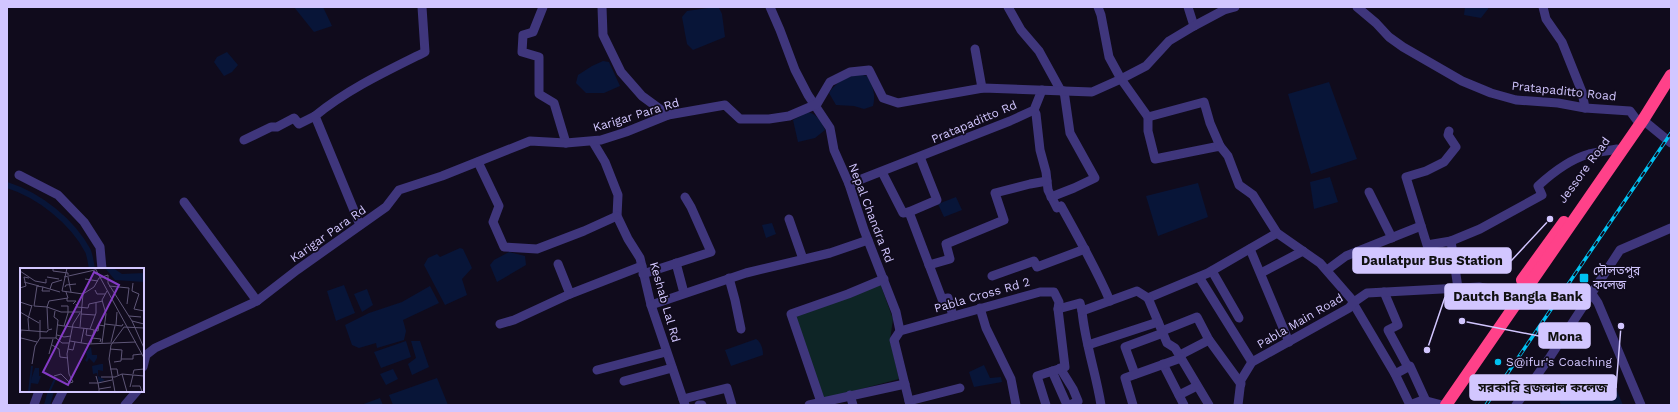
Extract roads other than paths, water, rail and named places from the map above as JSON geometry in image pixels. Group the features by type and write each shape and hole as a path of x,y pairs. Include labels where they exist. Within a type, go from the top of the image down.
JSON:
{"highway":[{"name":"Jessore Road","path":"1524,292 1522,280 1617,149 1640,121 1671,64"},
{"name":"Jessore Road","path":"1446,405 1671,75"}],"street":[{"path":"244,140 271,127 277,127 294,118 299,124 315,116 327,106 369,80 425,52 422,7"},
{"path":"543,7 533,32 523,35 522,52 539,57 539,94 554,103 566,142"},
{"path":"602,7 602,35 620,72 642,96 668,115"},
{"name":"Nepal Chandra Rd","path":"770,7 795,70 808,96 830,128 834,150 850,184 868,240 896,312 900,331"},
{"path":"1008,7 1021,30 1039,51 1062,91 1070,133 1094,178 1051,197"},
{"path":"1098,7 1101,15 1109,57 1121,79 1148,117 1148,131 1155,159 1220,146"},
{"path":"1188,7 1194,26"},
{"path":"815,106 830,82 850,72 869,70 883,98 898,103 982,88 1092,92 1146,66 1169,41 1224,10 1235,7"},
{"name":"Pratapaditto Road","path":"1357,7 1376,23 1389,37 1403,47 1462,81 1492,93 1516,100 1558,103 1585,108 1630,111 1640,121"},
{"path":"1543,7 1546,20 1562,42 1582,92 1585,108"},
{"path":"975,49 982,88"},
{"name":"Pratapaditto Rd","path":"850,184 1034,110 1042,90"},
{"path":"1148,117 1204,102 1210,124 1220,146 1228,156 1239,185 1252,195 1276,233 1320,263 1354,302 1395,374 1410,405 1423,400 1442,405"},
{"name":"Karigar Para Rd","path":"144,354 257,301 297,270 386,207 399,190 442,176 530,141 593,142 626,132 668,115 725,105 740,118 789,116 815,106"},
{"path":"1034,110 1036,114 1040,150 1051,197 1056,208 1061,206 1100,277 1110,301"},
{"path":"315,116 360,225"},
{"path":"1640,121 1671,143"},
{"path":"1449,131 1448,135 1456,147 1444,162 1426,171 1406,177 1427,245 1451,240 1480,229 1542,195 1538,186 1563,166 1587,154 1617,149"},
{"name":"Keshab Lal Rd","path":"593,142 605,162 618,195 618,216 628,239 640,258 651,305 684,402"},
{"path":"882,172 903,213 909,212 937,200 920,157"},
{"path":"478,162 499,206 492,222 504,247 537,249 618,216"},
{"path":"19,175 58,195 84,222 100,247 102,268"},
{"path":"929,265 950,259 946,244 1004,220 995,193 1047,181"},
{"path":"1369,192 1392,238"},
{"path":"500,324 514,320 570,294 642,270 676,263 710,252 691,207 685,197"},
{"path":"184,202 257,301"},
{"path":"909,212 942,299 948,298 952,316"},
{"path":"789,219 803,259"},
{"path":"1327,270 1346,256 1421,226"},
{"path":"1516,405 1592,294 1620,250 1671,228"},
{"path":"1148,298 1212,271 1276,233"},
{"path":"651,305 729,278 803,259 830,254 868,240"},
{"path":"1451,240 1458,288"},
{"path":"992,276 1034,261 1037,267 1085,249"},
{"path":"1250,249 1289,342"},
{"path":"1261,273 1303,251"},
{"path":"676,263 684,293"},
{"path":"558,264 570,294"},
{"path":"1212,271 1239,318"},
{"path":"1199,277 1252,362"},
{"path":"729,278 741,329"},
{"path":"821,402 791,314 884,279"},
{"name":"Pabla Main Road","path":"1238,405 1241,380 1252,362 1343,312 1367,293 1479,287 1524,292"},
{"path":"1082,311 1137,291 1148,298 1167,343 1175,348 1209,405"},
{"name":"Pabla Cross Rd 2","path":"900,331 1040,292 1054,292 1059,302 1058,308"},
{"path":"1384,292 1398,325 1388,330 1408,366 1410,366 1426,401"},
{"path":"1592,294 1598,303 1641,405"},
{"path":"1046,405 1037,376 1065,367 1058,308 1080,303 1084,334 1088,345 1101,405"},
{"path":"980,308 986,328 1011,379 1016,405"},
{"path":"1135,374 1125,347 1197,317 1209,340 1241,384"},
{"path":"1088,345 1158,322"},
{"path":"900,331 894,340 909,403 960,388"},
{"path":"1133,405 1125,378 1180,357 1209,340"},
{"path":"597,370 666,352"},
{"path":"1163,364 1184,405"},
{"path":"1395,374 1408,366"},
{"path":"624,381 672,368"},
{"path":"1056,370 1069,405"},
{"path":"809,405 905,384"},
{"path":"1179,395 1197,386"},
{"path":"684,402 727,388 732,405"},
{"path":"34,405 38,392"},
{"path":"56,405 62,392"},
{"path":"125,405 136,392"},
{"path":"850,395 853,405"}],"water":[{"path":"294,7 323,7 332,26 314,32"},
{"path":"1465,7 1488,7 1488,9 1481,18 1464,15"},
{"path":"719,8 722,14 725,37 693,50 687,44 682,17 687,11"},
{"path":"227,52 238,65 232,72 224,76 214,62 217,57"},
{"path":"603,61 609,62 620,86 604,93 586,93 576,83 578,75"},
{"path":"859,74 867,76 871,83 874,94 873,106 864,109 854,106 836,105 829,93 835,85 842,80"},
{"path":"1329,82 1357,159 1311,174 1288,94"},
{"path":"808,112 819,119 825,130 815,138 798,142 793,120"},
{"path":"1330,177 1338,202 1314,209 1310,182"},
{"path":"1198,183 1208,217 1158,236 1146,196"},
{"path":"956,197 962,210 944,217 938,204"},
{"path":"772,223 776,234 766,238 762,225"},
{"path":"460,248 463,249 472,268 462,279 467,295 445,305 424,265 428,258 437,254 440,257"},
{"path":"509,252 525,256 526,265 497,282 490,265 494,260"},
{"path":"344,285 355,313 336,321 327,291"},
{"path":"430,286 439,303 403,320 406,331 404,340 377,348 376,343 359,348 352,345 345,325 369,313 402,302"},
{"path":"367,289 373,305 362,312 354,294"},
{"path":"756,339 763,350 763,355 731,366 725,350"},
{"path":"406,341 411,357 381,368 374,352"},
{"path":"411,341 420,341 429,367 412,375 408,364 416,358"},
{"path":"984,365 990,378 1001,377 1002,382 974,387 969,372"},
{"path":"393,369 398,379 386,385 380,374"},
{"path":"1603,375 1611,377 1623,405 1561,405 1559,400 1574,389"},
{"path":"437,378 448,405 393,405 389,395"},
{"path":"380,398 383,405 361,405"}],"waterway":[{"path":"7,185 31,195 54,210 73,229 81,240 88,251 92,268"},
{"path":"47,405 51,392"}],"railway":[{"path":"1486,405 1671,133"}],"place":[{"name":"Daulatpur Bus Station","path":"1550,219"},
{"name":"দৌলতপুর কলেজ","path":"1584,278"},
{"name":"Mona","path":"1462,321"},
{"name":"সরকারি ব্রজলাল কলেজ","path":"1621,326"},
{"name":"Dautch Bangla Bank","path":"1427,350"},
{"name":"S@ifur's Coaching","path":"1498,362"}]}
